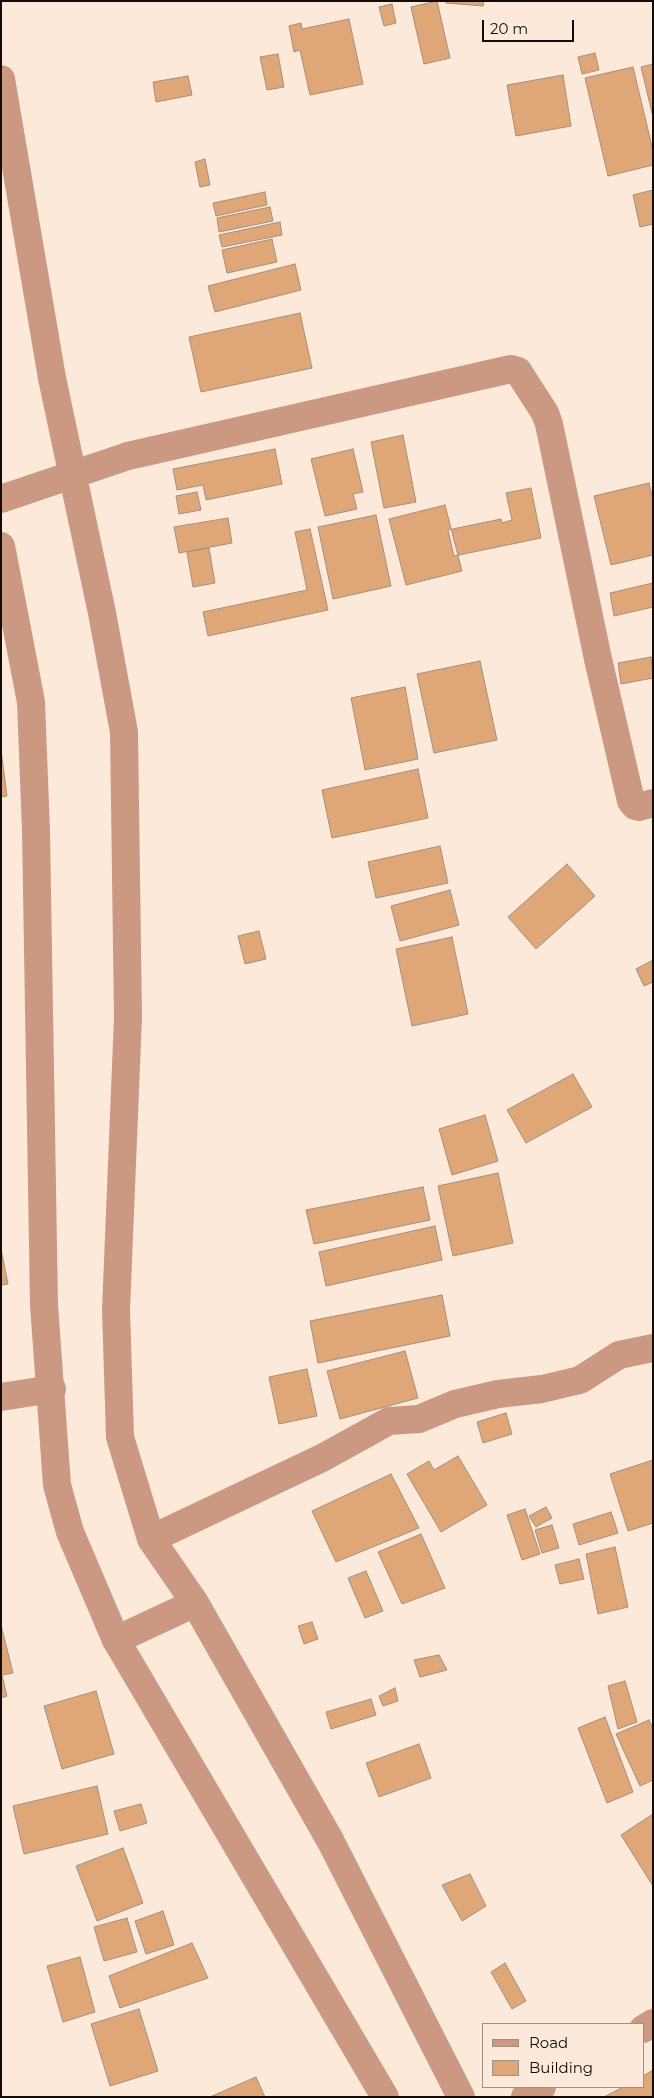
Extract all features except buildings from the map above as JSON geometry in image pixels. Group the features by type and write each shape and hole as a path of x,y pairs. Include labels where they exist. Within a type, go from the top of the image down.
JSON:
{"street":[{"path":"1,79 52,378 74,476 124,732 128,1018 116,1320 120,1438 151,1539 195,1603 330,1840 461,2097"},
{"path":"1,499 74,476 128,456 511,369 518,371 545,413 549,424 631,802 634,806 639,807 653,803"},
{"path":"1,546 31,702 36,831 44,1305 52,1389 57,1485 70,1532 116,1640 385,2097"},
{"path":"151,1539 322,1458 389,1421 419,1419 455,1404 498,1394 542,1389 580,1380 620,1356 653,1348"},
{"path":"1,1397 52,1389"},
{"path":"116,1640 195,1603"},
{"path":"525,2097 540,2088"}]}
